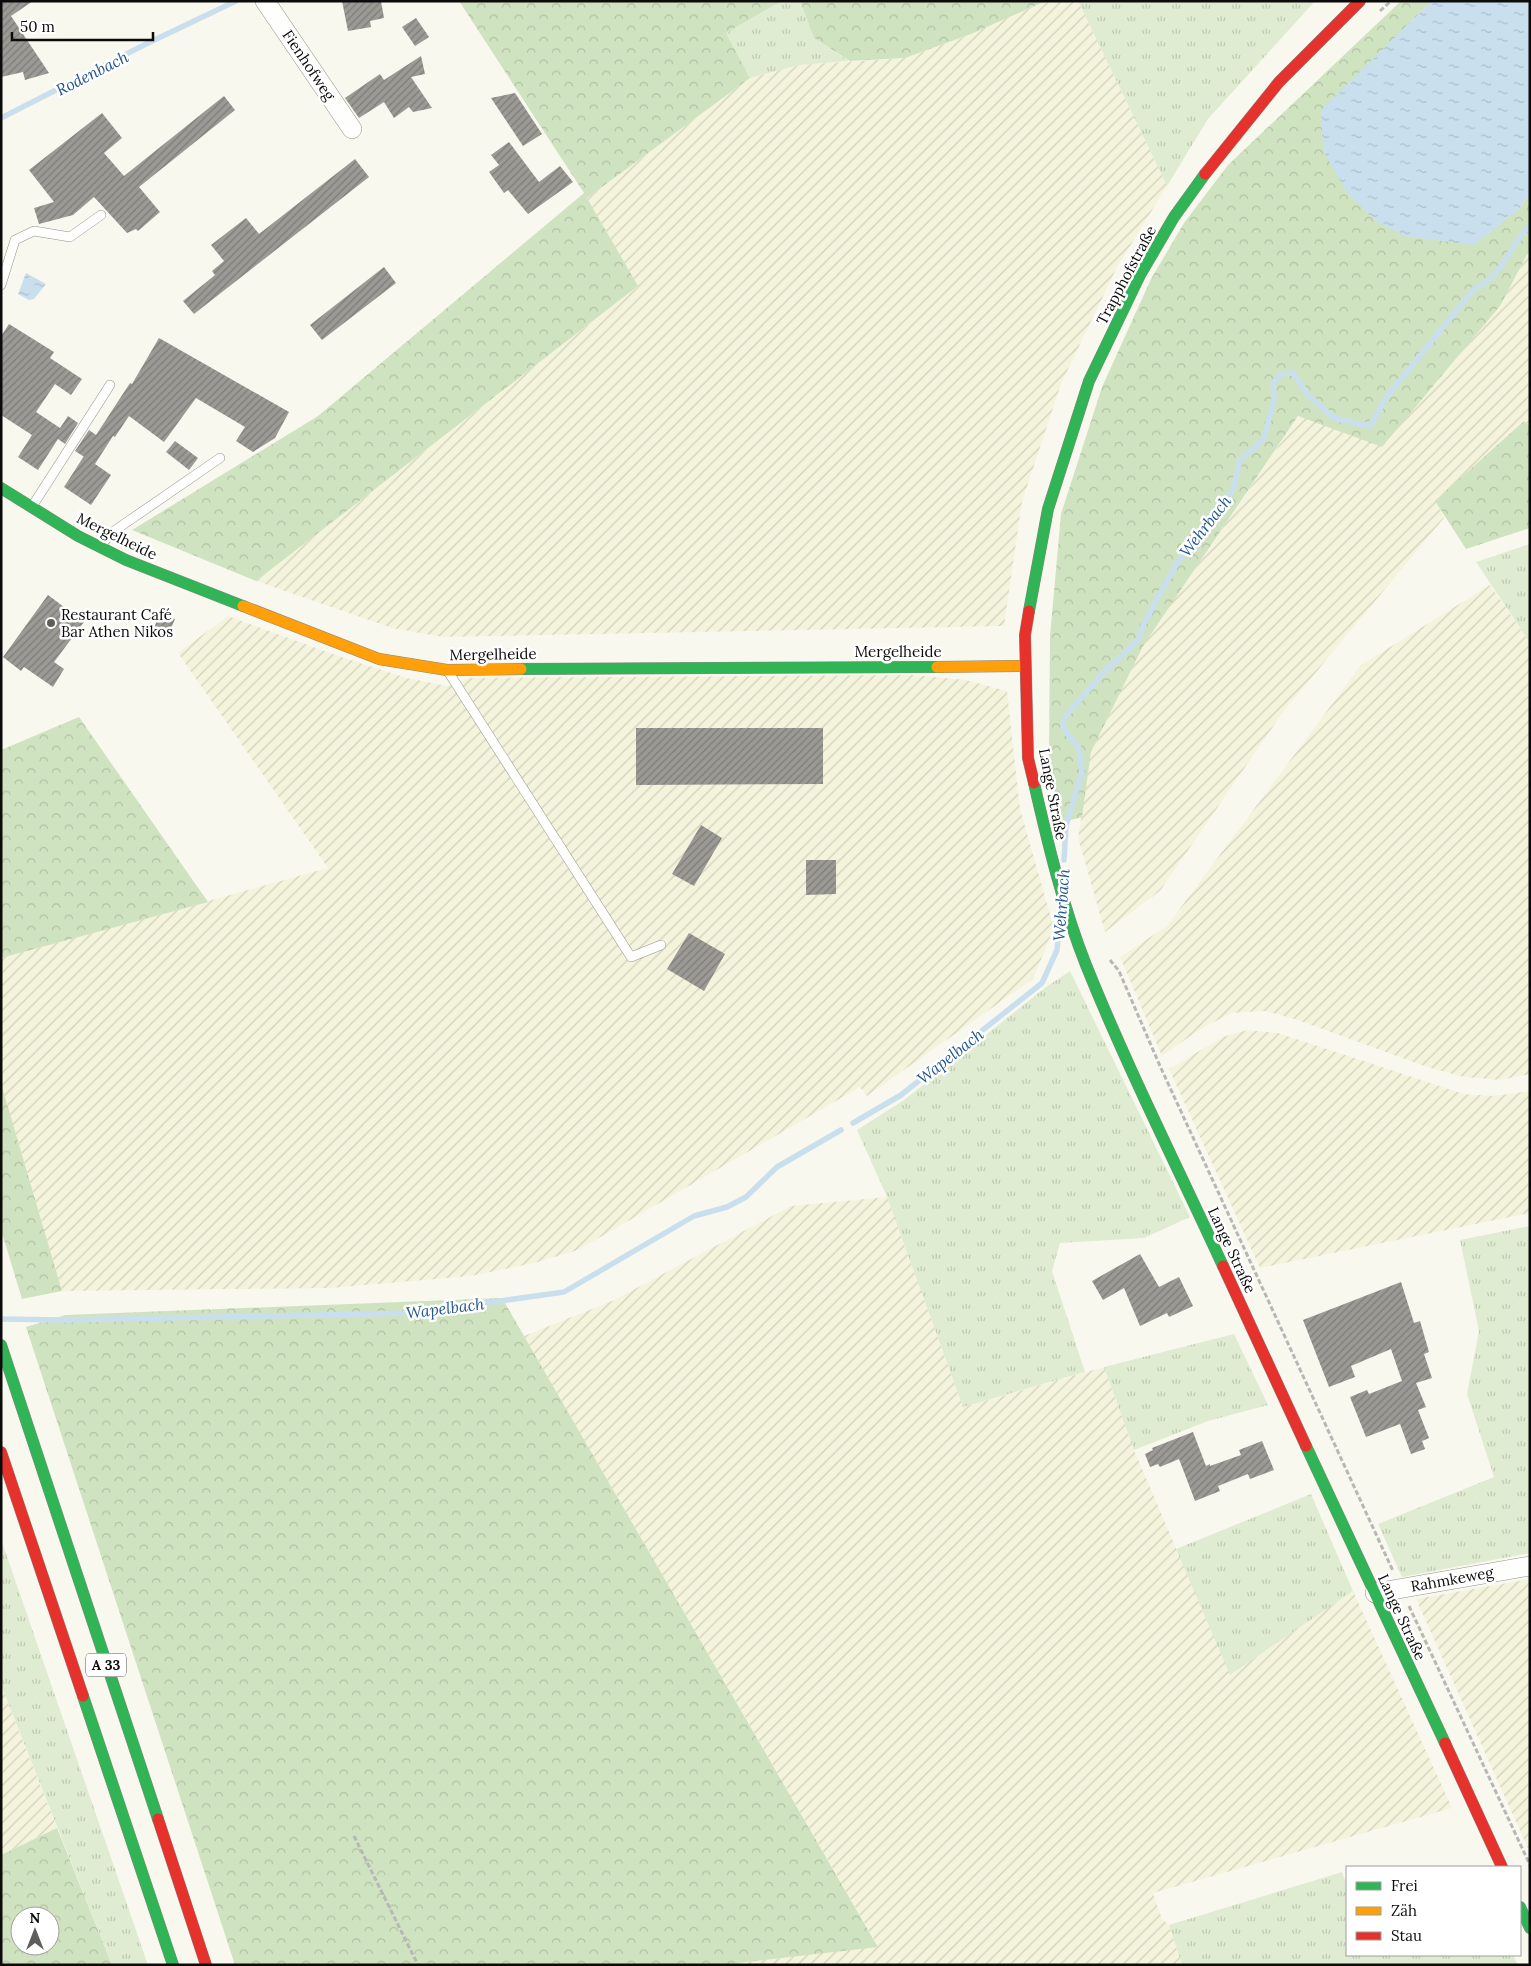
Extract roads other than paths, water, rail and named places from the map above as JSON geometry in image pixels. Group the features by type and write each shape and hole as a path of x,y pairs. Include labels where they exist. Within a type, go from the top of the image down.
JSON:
{"main road":[{"name":"Trapphofstraße","path":"1027,620 1048,509 1089,381 1140,275 1174,218 1212,162 1280,82 1360,1"},
{"name":"Mergelheide","path":"1,488 100,547 126,560 379,659 447,670 1024,666"},
{"name":"Lange Straße","path":"1027,620 1024,666 1028,758 1048,848 1086,964 1137,1081 1502,1866"},
{"name":"A 33","path":"1,1345 206,1965"},
{"name":"A 33","path":"1,1452 173,1965"},
{"path":"1521,1909 1530,1928"}],"street":[{"name":"Fienhofweg","path":"265,1 352,130"},
{"name":"Rahmkeweg","path":"1375,1594 1530,1566"}],"lane":[{"path":"1,285 15,240 34,231 70,237 101,215"},
{"path":"32,507 110,385"},
{"path":"100,547 114,531 220,458"},
{"path":"447,670 631,957 661,945"}],"water":[{"path":"1432,1 1530,1 1530,193 1519,209 1474,245 1404,236 1376,221 1347,193 1323,150 1321,110"},
{"path":"26,273 46,284 34,299 29,300 18,294"}],"waterway":[{"name":"Rodenbach","path":"1,118 146,44 236,1"},
{"name":"Wehrbach","path":"1064,860 1066,826 1082,772 1079,748 1063,728 1064,718 1104,672 1138,640 1144,623 1177,563 1233,490 1240,460 1264,439 1274,399 1273,383 1281,374 1293,373 1308,395 1334,418 1370,426 1388,395 1474,289 1492,277 1530,225"},
{"name":"Wapelbach","path":"853,1123 901,1095 1042,983 1057,950 1060,917"},
{"name":"Wapelbach","path":"1,1319 63,1320 415,1313 564,1292 694,1216 727,1207 746,1197 777,1167 841,1130"}],"place":[{"name":"Restaurant Café Bar Athen Nikos","path":"51,623"}]}
